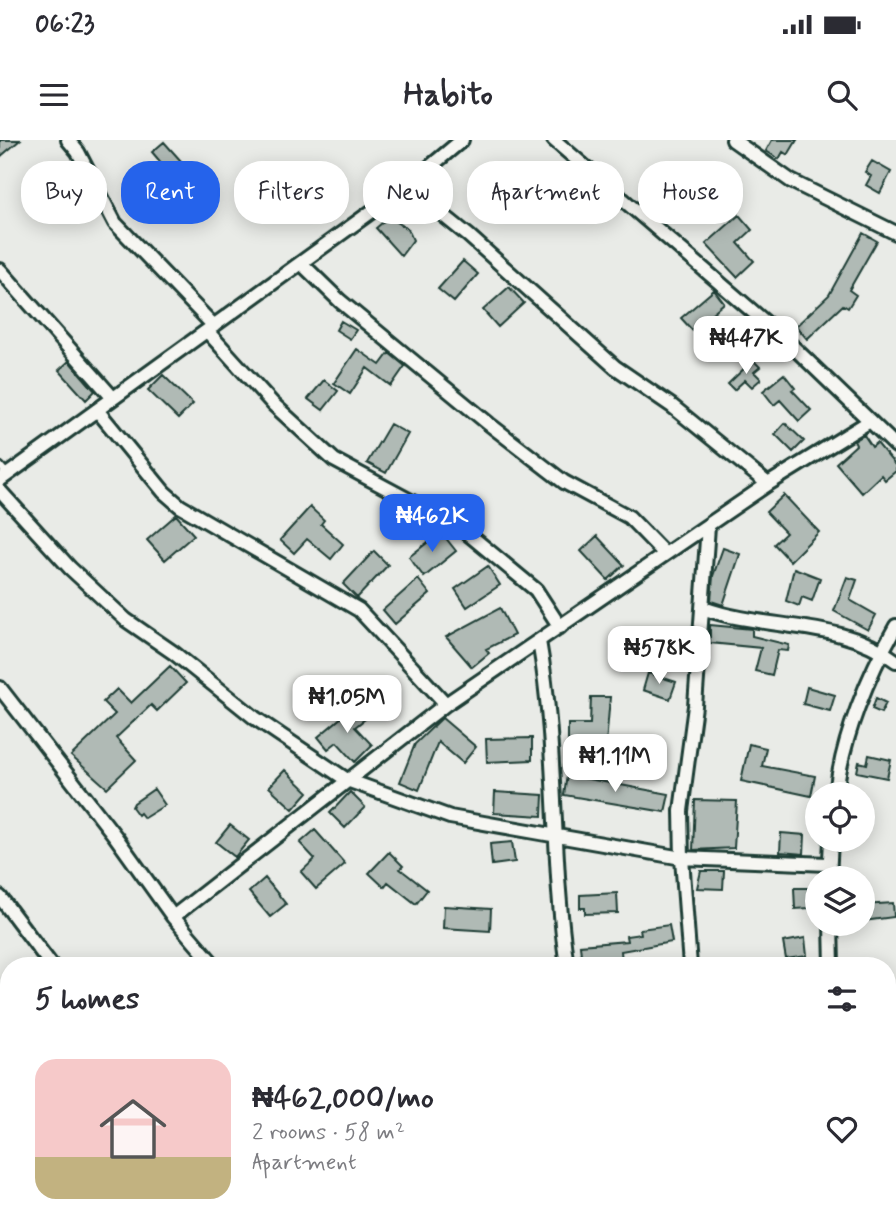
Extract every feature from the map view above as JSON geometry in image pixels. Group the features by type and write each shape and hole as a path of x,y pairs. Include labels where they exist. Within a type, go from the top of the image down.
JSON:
{"street":[{"path":"68,140 78,152 115,223 210,329 272,404 334,460 461,528 536,590 559,627"},
{"path":"554,140 787,341 896,446"},
{"path":"733,140 791,181 896,233"},
{"path":"434,161 454,142"},
{"path":"3,474 97,410 363,218"},
{"path":"453,223 615,367 672,406 768,484"},
{"path":"301,263 350,310 489,424 573,488 629,517 665,554"},
{"path":"0,270 113,398"},
{"path":"97,410 163,492 180,506 359,610 446,704"},
{"path":"173,917 446,704 768,484 870,421"},
{"path":"0,491 70,568 126,620 174,653 255,718 347,780 450,817 682,858 828,864 830,852"},
{"path":"689,957 681,811 703,608 708,526"},
{"path":"703,608 725,616 823,632 882,650 896,661"},
{"path":"839,782 852,730 882,650 896,626"},
{"path":"539,641 548,696 558,906 566,957"},
{"path":"0,688 115,836 173,917 207,957"},
{"path":"0,897 45,957"},
{"path":"831,936 832,957"}],"building":[{"path":"0,140 20,140 0,157"},
{"path":"772,140 797,140 788,155 783,152 779,159 766,151"},
{"path":"164,142 181,161 160,161 152,152"},
{"path":"872,161 891,172 880,193 866,185 871,176 865,172"},
{"path":"743,220 752,230 738,243 754,261 737,277 706,244 729,224 743,224"},
{"path":"381,224 400,224 408,229 413,240 401,256 376,228"},
{"path":"863,233 877,241 849,290 856,295 848,308 843,305 807,339 796,326 829,295"},
{"path":"463,261 478,274 454,302 438,289"},
{"path":"509,287 524,303 498,327 483,310"},
{"path":"714,290 724,303 692,330 681,318"},
{"path":"341,321 356,330 350,339 336,330"},
{"path":"357,349 380,365 389,353 405,366 391,386 367,368 350,394 334,383"},
{"path":"753,360 760,367 754,372 761,379 752,387 745,380 734,390 728,384"},
{"path":"69,361 95,391 86,400 59,370"},
{"path":"784,374 795,388 792,390 811,410 799,421 780,400 774,405 763,391"},
{"path":"163,375 193,404 178,419 148,390"},
{"path":"324,380 338,391 323,410 308,399"},
{"path":"785,423 804,441 793,452 775,434"},
{"path":"390,424 408,434 386,473 367,463"},
{"path":"864,435 872,447 877,443 896,466 896,471 885,480 881,475 862,493 836,463 856,445 854,441"},
{"path":"784,495 819,532 790,561 774,544 786,533 766,512"},
{"path":"310,507 324,520 321,524 343,544 331,559 307,539 294,553 280,540"},
{"path":"176,515 194,535 165,560 147,540"},
{"path":"441,532 456,551 424,577 409,557"},
{"path":"597,536 624,565 608,580 581,551"},
{"path":"723,548 740,554 723,605 711,601 713,576"},
{"path":"374,551 388,565 357,598 343,584"},
{"path":"488,566 500,585 467,607 455,589"},
{"path":"794,568 820,578 812,601 802,597 799,606 786,601"},
{"path":"847,577 857,580 850,600 876,615 868,630 834,611"},
{"path":"418,579 430,594 395,624 383,610"},
{"path":"500,608 514,635 486,649 489,653 472,667 446,637"},
{"path":"710,625 752,629 752,636 789,645 788,651 778,650 772,675 755,671 761,648 710,643"},
{"path":"170,666 186,683 157,711 151,705 116,738 136,760 107,788 71,756 115,714 103,702 117,689 131,703"},
{"path":"648,673 676,682 670,699 643,690"},
{"path":"807,687 835,695 830,711 803,704"},
{"path":"591,697 610,697 606,744 568,744 568,724 590,724"},
{"path":"876,698 886,703 881,713 872,709"},
{"path":"355,706 365,719 355,727 372,745 355,762 337,742 328,749 318,737"},
{"path":"442,718 476,747 463,763 438,742 419,790 400,782 415,744"},
{"path":"532,738 532,760 487,762 486,739"},
{"path":"749,744 766,748 762,766 815,776 814,782 805,782 805,795 741,781"},
{"path":"869,755 891,760 887,778 857,772 859,762 867,764"},
{"path":"285,770 308,792 293,809 269,787"},
{"path":"567,775 669,794 665,812 564,795"},
{"path":"154,789 165,805 144,818 132,807"},
{"path":"350,792 365,807 345,828 330,813"},
{"path":"495,792 543,795 542,816 494,813"},
{"path":"695,800 737,801 734,848 693,850"},
{"path":"230,825 249,840 235,857 216,842"},
{"path":"315,830 345,864 316,889 301,872 315,859 300,843"},
{"path":"781,833 805,835 804,854 780,852"},
{"path":"512,842 515,862 492,865 490,844"},
{"path":"389,852 403,866 400,869 427,890 416,904 388,882 384,887 369,873"},
{"path":"701,871 724,871 723,889 697,888"},
{"path":"265,878 286,904 270,917 249,892"},
{"path":"794,888 805,888 805,908 795,909"},
{"path":"617,893 618,913 585,914 585,908 580,908 580,895"},
{"path":"893,903 894,917 875,919 875,904"},
{"path":"444,906 491,909 490,931 443,928"},
{"path":"669,925 672,942 621,951 622,957 581,957 580,945 627,941 626,936 641,934 640,929"},
{"path":"805,938 807,956 786,957 783,942"}]}
